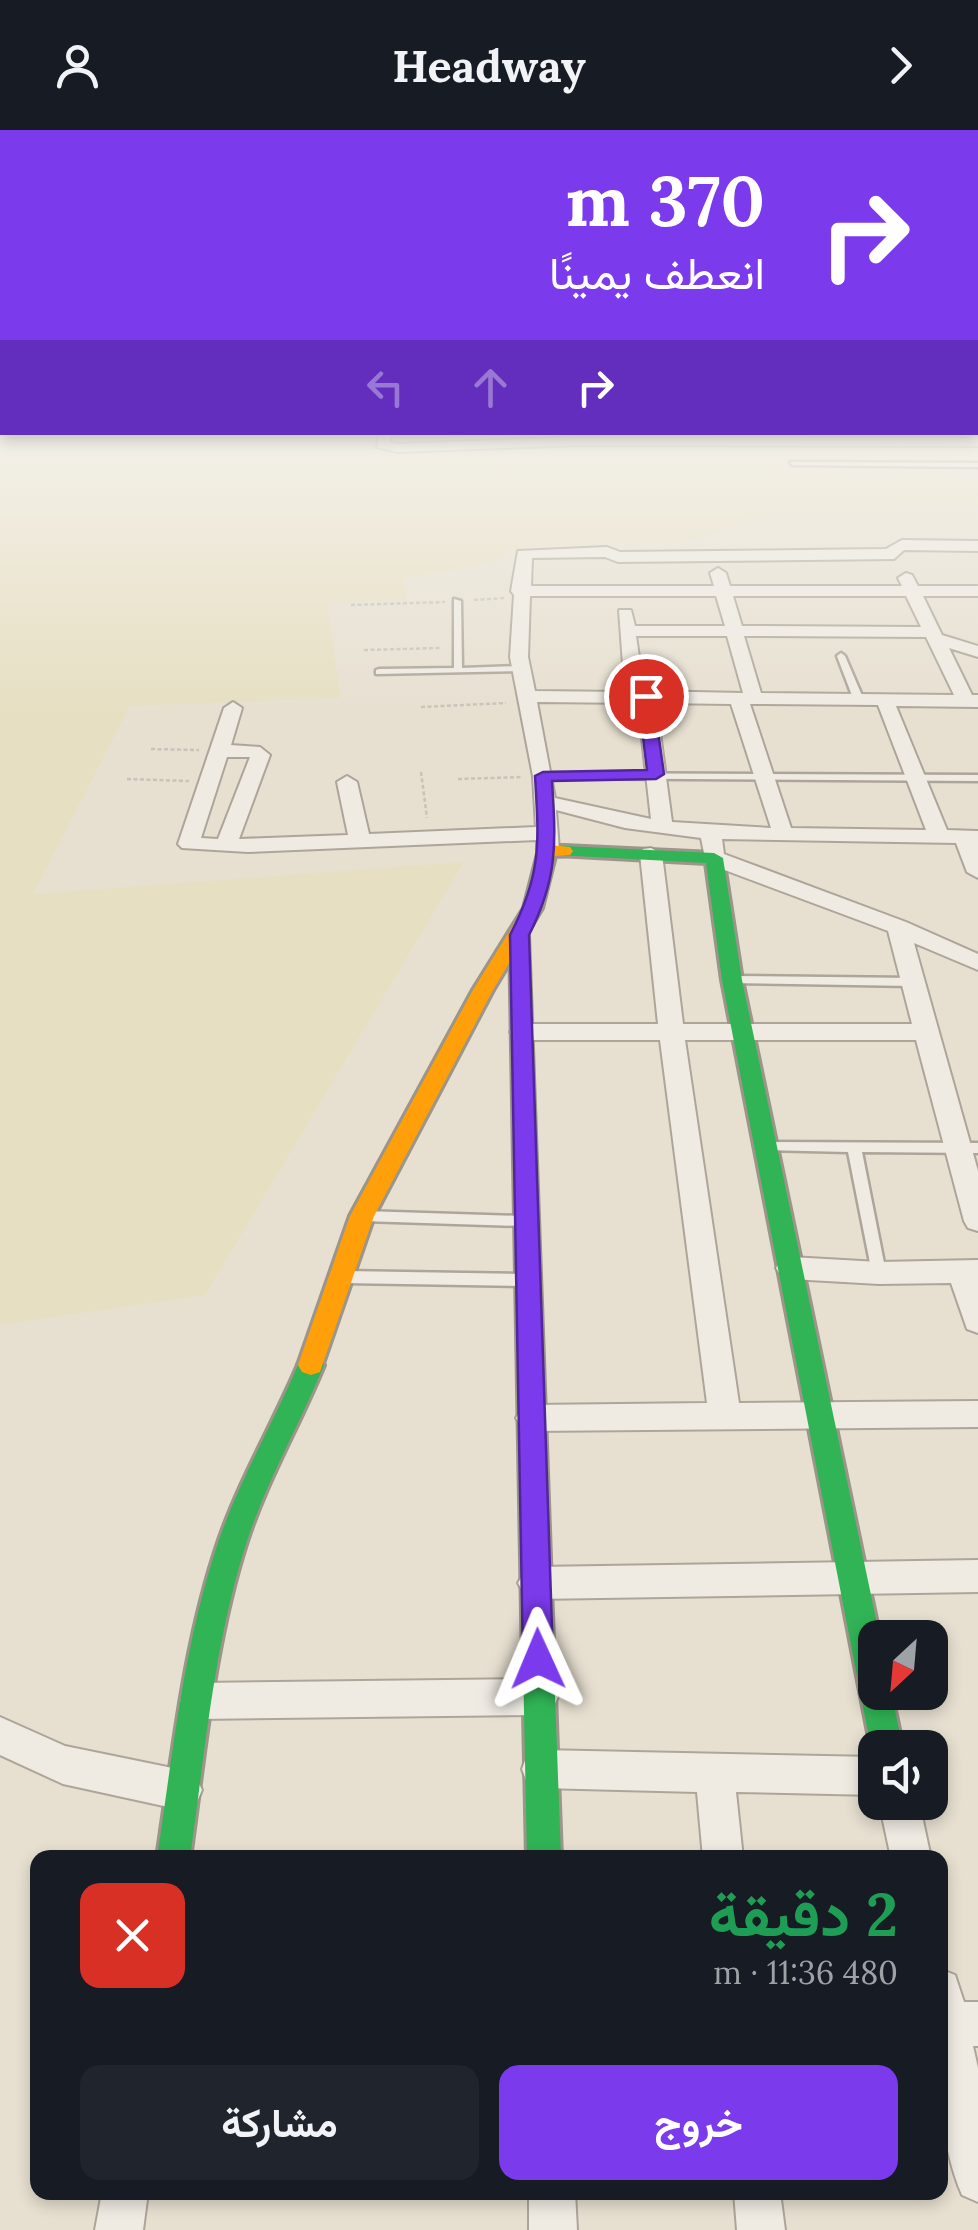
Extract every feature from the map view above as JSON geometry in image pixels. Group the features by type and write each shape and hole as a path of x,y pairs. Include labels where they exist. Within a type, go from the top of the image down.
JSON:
{"street":[{"path":"972,701 912,591 894,548 978,546"},
{"path":"174,1850 212,1616 249,1498 289,1420 324,1333 339,1277 362,1216 483,990 533,908 548,842 547,802 521,669 522,558 527,552 607,552 618,558 894,554"},
{"path":"712,557 735,632 765,778 783,834"},
{"path":"618,558 663,829"},
{"path":"519,594 978,591"},
{"path":"628,631 935,636 978,652"},
{"path":"525,700 640,696 972,701"},
{"path":"884,698 939,837"},
{"path":"234,708 188,840 196,845 430,837 548,842 714,858 978,963"},
{"path":"219,751 252,751 260,755 226,846"},
{"path":"347,782 360,840"},
{"path":"547,802 663,829 711,833 971,837 978,872"},
{"path":"711,833 732,980 882,1730"},
{"path":"651,854 724,1416"},
{"path":"898,928 926,1032 968,1148 978,1221"},
{"path":"519,935 544,1850"},
{"path":"522,1032 926,1032"},
{"path":"791,1268 880,1273 971,1272 978,1320"},
{"path":"532,1418 978,1414"},
{"path":"536,1583 978,1576"},
{"path":"199,1701 539,1697"},
{"path":"0,1736 62,1765 182,1790"},
{"path":"541,1769 858,1776"},
{"path":"715,1772 722,1850"},
{"path":"902,1820 909,1850"},
{"path":"950,2010 978,2179"},
{"path":"119,2230 124,2200"},
{"path":"552,2200 553,2230"},
{"path":"759,2200 761,2230"}],"lane":[{"path":"457,601 458,670"},
{"path":"841,656 858,698"},
{"path":"380,672 521,669"},
{"path":"543,776 978,778"},
{"path":"732,980 912,982"},
{"path":"766,1147 968,1148"},
{"path":"854,1147 880,1273"},
{"path":"362,1216 527,1221"},
{"path":"339,1277 528,1280"}],"path":[{"path":"352,605 519,594"},
{"path":"364,650 460,648"},
{"path":"420,706 525,700"},
{"path":"151,749 219,751"},
{"path":"421,772 430,837"},
{"path":"458,779 543,776"},
{"path":"127,779 208,781"}],"shaded area":[{"path":"0,518 754,518 686,542 525,546 495,562 403,578 407,600 327,602 341,698 130,706 33,894 464,862 205,1295 0,1325"}],"traffic: fast":[{"path":"564,851 714,858 732,980 883,1730"},
{"path":"174,1850 200,1675 220,1585 249,1498 311,1365"},
{"path":"537,1614 544,1850"}],"traffic: slow":[{"path":"311,1365 362,1216 483,990 533,908 548,850 564,851"}],"traffic: jam":[{"path":"519,935 537,1614"}],"route":[{"path":"538,1659 519,935 533,908 548,850 543,776 656,774 646,696"}]}
